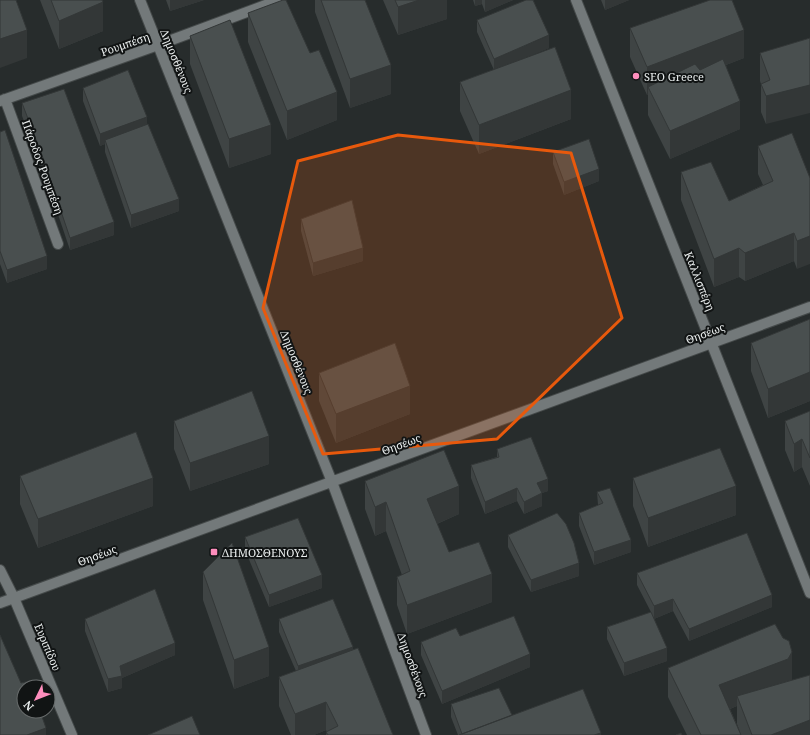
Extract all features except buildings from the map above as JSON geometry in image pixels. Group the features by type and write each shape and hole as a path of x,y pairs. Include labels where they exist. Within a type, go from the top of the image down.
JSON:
{"street":[{"name":"Δημοσθένους","path":"140,0 332,482 426,735"},
{"name":"Ρουμπέση","path":"2,100 158,45 279,0"},
{"name":"Καλλισπέρη","path":"576,0 810,593"},
{"name":"Πάροδος Ρουμπέση","path":"2,100 58,244"},
{"name":"Θησέως","path":"0,603 810,307"},
{"name":"Ευριπίδου","path":"0,570 14,598 72,735"}],"highlighted area":[{"path":"398,135 571,153 622,318 497,439 323,454 263,308 298,161"}],"place":[{"name":"SEO Greece","path":"636,76"},
{"name":"ΔΗΜΟΣΘΕΝΟΥΣ","path":"214,552"}]}
